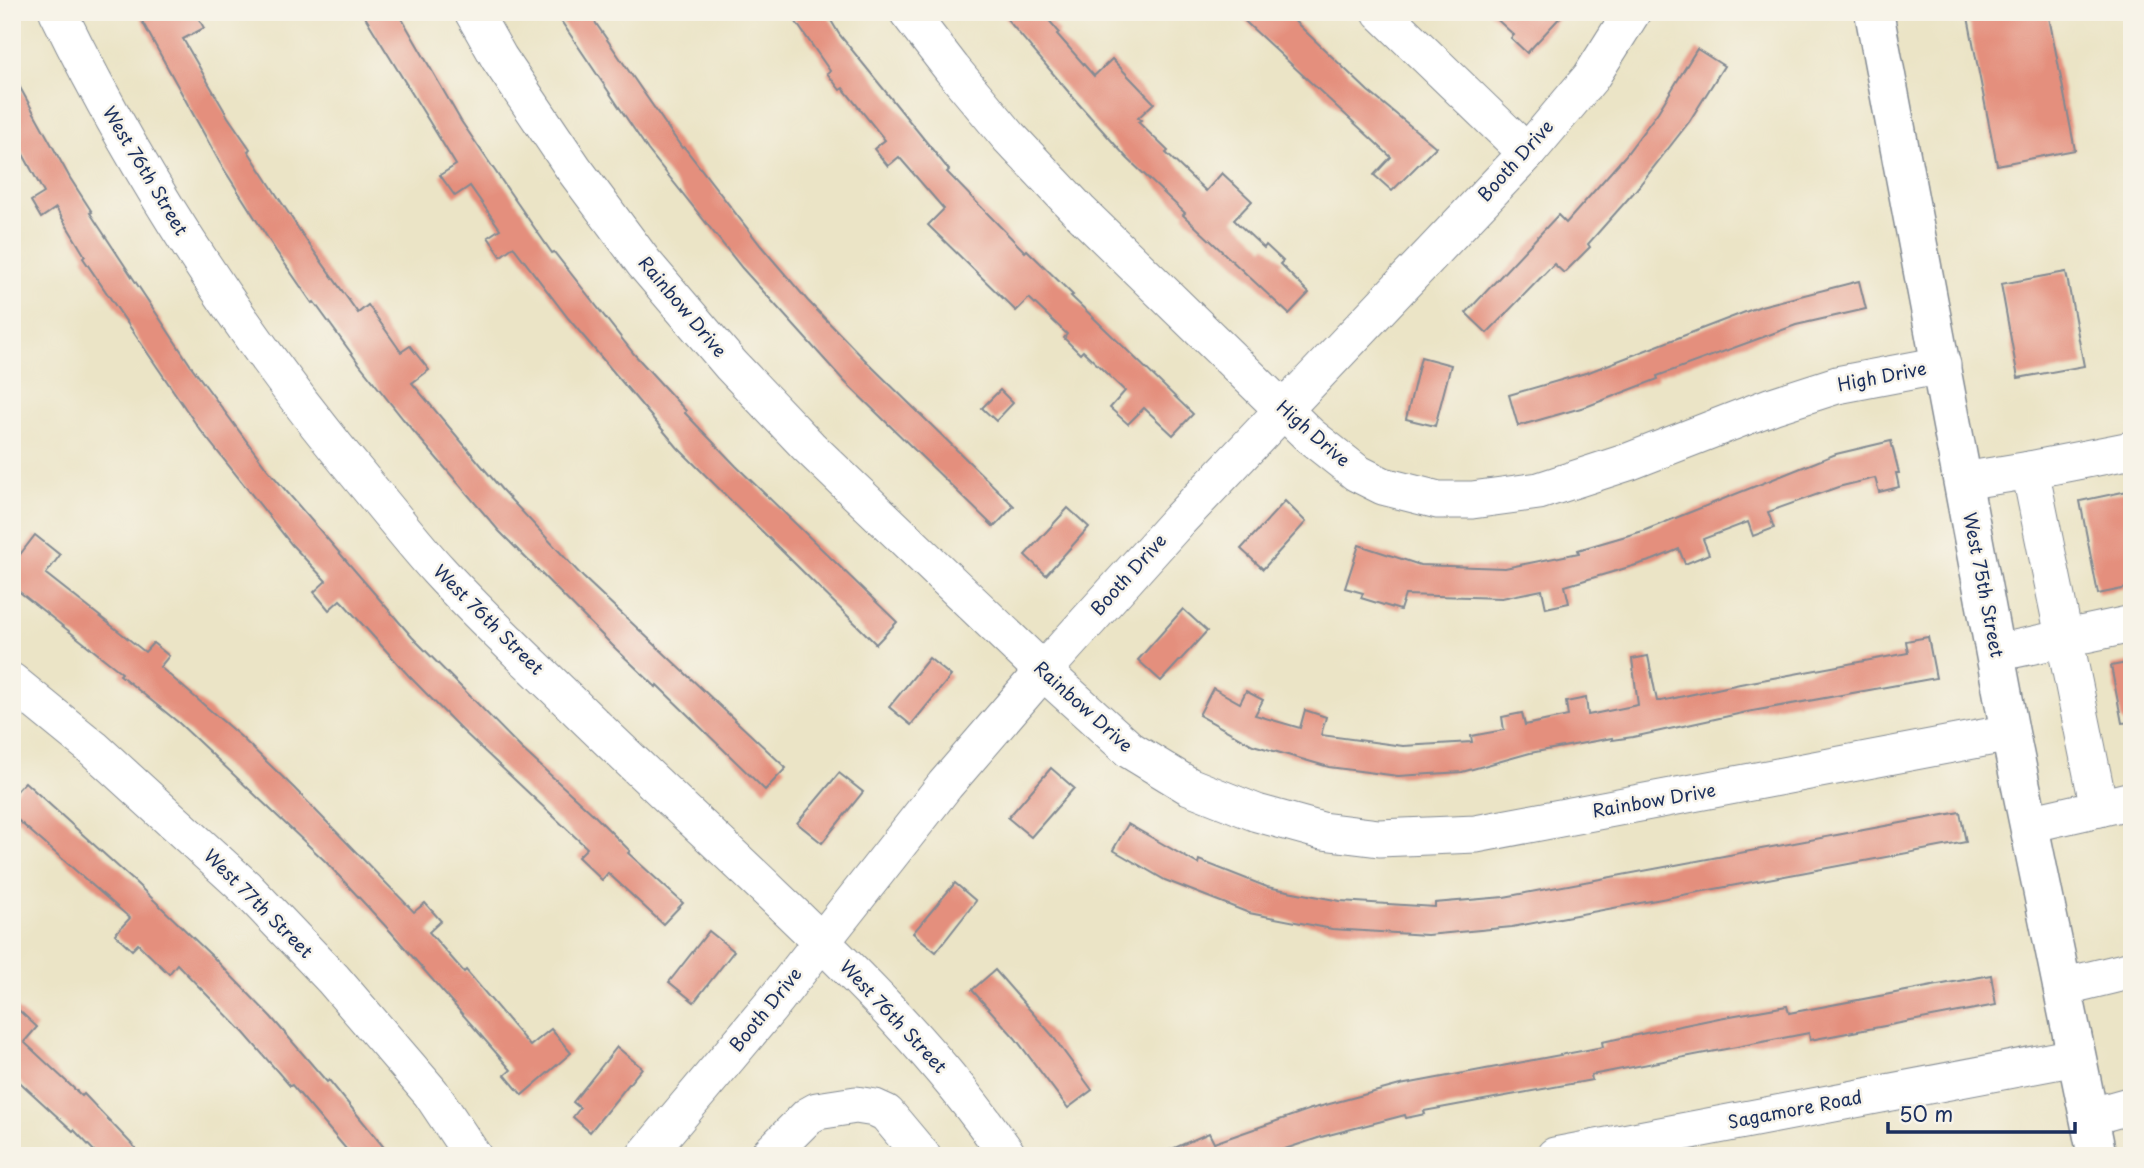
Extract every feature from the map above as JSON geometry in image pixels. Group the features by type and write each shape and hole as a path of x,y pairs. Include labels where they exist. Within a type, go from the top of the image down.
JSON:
{"main road":[{"name":"West 75th Street","path":"1874,12 2010,733 2097,1156"}],"street":[{"name":"West 76th Street","path":"58,12 107,108 166,207 238,318 323,433 437,569 566,698 821,941 903,1024 954,1084 1009,1156"},
{"name":"Rainbow Drive","path":"473,12 499,58 573,169 644,263 731,365 808,447 1042,671 1129,750 1189,786 1257,813 1322,831 1379,838 1476,834 2010,733"},
{"name":"High Drive","path":"908,12 1009,137 1079,211 1283,410 1338,459 1357,473 1383,486 1438,500 1472,500 1516,495 1628,462 1772,406 1837,385 1942,365"},
{"path":"1381,12 1527,153"},
{"name":"Booth Drive","path":"645,1156 770,1007 946,785 1042,671 1179,520 1527,153 1591,77 1632,12"},
{"path":"1964,481 2132,450"},
{"path":"2029,824 2115,804 2064,639 2030,470"},
{"path":"1996,653 2132,624"},
{"name":"West 77th Street","path":"12,682 93,748 246,888 333,979 432,1093 473,1156"},
{"path":"2062,987 2132,970"},
{"name":"Sagamore Road","path":"1555,1156 2076,1057"},
{"path":"768,1156 808,1116 817,1111 856,1105 875,1108 886,1114 922,1156"},
{"path":"2089,1117 2132,1105"}],"building":[{"path":"137,12 195,12 204,28 183,39 228,117 250,149 248,151 358,313 368,305 401,352 410,346 429,370 412,383 502,490 583,577 786,768 765,790 616,649 499,531 403,419 314,302 312,303 276,251 220,163"},
{"path":"362,12 398,12 461,121 504,184 552,253 554,252 634,354 736,466 897,622 876,644 678,448 568,318 515,249 513,247 501,256 488,237 500,229 470,186 455,196 440,175 456,165"},
{"path":"555,12 588,12 682,148 684,147 761,246 808,301 1014,506 994,527 844,381 742,268 648,150"},
{"path":"789,12 826,12 839,34 949,170 947,172 1025,252 1027,250 1193,414 1173,435 1144,408 1128,424 1110,408 1125,391 1083,351 1080,354 1064,338 1067,334 1029,298 1016,311 928,225 944,209 899,157 888,166 874,149 885,140 843,88 840,90 827,73 830,71"},
{"path":"1001,12 1042,12 1059,32 1057,34 1094,76 1112,59 1154,103 1138,118 1141,120 1138,122 1168,151 1166,153 1206,191 1222,173 1252,201 1234,220 1264,248 1266,245 1283,261 1280,264 1309,293 1289,314 1183,215 1185,213 1127,158"},
{"path":"1235,12 1285,12 1368,91 1436,147 1392,191 1374,175 1391,157"},
{"path":"1489,12 1565,12 1527,53 1511,38 1514,35"},
{"path":"1967,12 2048,12 2075,150 1997,165"},
{"path":"1697,49 1724,66 1689,122 1635,191 1588,244 1590,247 1564,273 1554,264 1487,333 1466,313 1558,215 1566,223 1625,156 1658,112"},
{"path":"12,73 70,178 92,212 90,213 191,366 268,470 412,637 521,748 683,903 663,924 608,873 602,880 578,857 587,848 462,730 340,600 329,610 314,592 326,581 292,545 198,427 83,258 85,256 56,208 41,218 31,201 44,193 12,134"},
{"path":"2066,272 2084,366 2018,378 2001,284"},
{"path":"1859,281 1866,309 1796,325 1657,376 1658,379 1588,406 1518,426 1509,395 1589,372 1761,306"},
{"path":"1421,357 1451,365 1435,426 1406,419"},
{"path":"1000,390 1013,403 996,421 982,408"},
{"path":"1891,441 1899,473 1896,473 1899,487 1879,492 1875,478 1838,487 1768,512 1774,528 1753,536 1748,522 1703,539 1709,554 1685,564 1679,549 1653,560 1565,586 1569,603 1546,608 1542,590 1502,598 1405,595 1400,610 1361,598 1363,593 1345,588 1359,545 1420,565 1505,568 1579,553 1578,550 1643,531 1836,454"},
{"path":"2132,490 2132,587 2098,594 2080,501"},
{"path":"1285,501 1306,522 1263,569 1241,549"},
{"path":"1068,508 1089,527 1046,575 1025,555"},
{"path":"35,535 60,555 46,574 145,652 153,643 169,656 160,667 240,736 294,788 414,912 425,903 441,921 429,932 464,972 466,970 530,1046 551,1029 571,1053 522,1095 505,1075 511,1070 326,862 179,723 120,675 122,673 12,586 12,565"},
{"path":"1183,609 1207,631 1161,681 1138,660"},
{"path":"1928,637 1936,678 1747,712 1633,737 1612,738 1530,753 1462,772 1398,776 1329,767 1253,745 1199,715 1213,688 1240,703 1246,691 1263,700 1255,715 1300,728 1305,710 1326,717 1321,735 1403,746 1472,742 1471,736 1504,730 1502,717 1522,713 1525,725 1568,716 1566,702 1586,698 1588,715 1638,705 1632,659 1648,656 1657,701 1661,701 1908,653 1906,641"},
{"path":"929,658 951,676 911,725 889,707"},
{"path":"2132,662 2132,722 2122,723 2111,666"},
{"path":"1051,768 1074,788 1031,837 1008,818"},
{"path":"839,773 863,792 822,843 797,823"},
{"path":"25,782 213,957 271,1017 327,1082 329,1080 391,1156 352,1156 292,1085 290,1086 244,1033 177,964 169,974 138,944 132,950 115,934 130,918 12,815 12,796"},
{"path":"1960,812 1966,842 1512,927 1427,935 1332,929 1249,913 1165,880 1113,850 1128,824 1198,864 1199,860 1267,887 1340,901 1435,907 1435,903 1504,897"},
{"path":"955,883 976,901 936,952 913,933"},
{"path":"709,931 734,951 694,1002 669,982"},
{"path":"995,970 1051,1034 1092,1090 1068,1108 1015,1038 972,990"},
{"path":"1991,975 1996,1005 1810,1040 1809,1033 1591,1075 1592,1080 1424,1111 1425,1114 1406,1118 1405,1115 1321,1137 1264,1156 1156,1156 1209,1133 1214,1143 1311,1109 1400,1085 1603,1047 1602,1042 1719,1018 1787,1006 1789,1013"},
{"path":"12,1004 37,1027 24,1042 82,1096 84,1094 143,1156 99,1156 12,1075"},
{"path":"617,1047 642,1068 590,1132 573,1117 580,1108 573,1102"}]}
